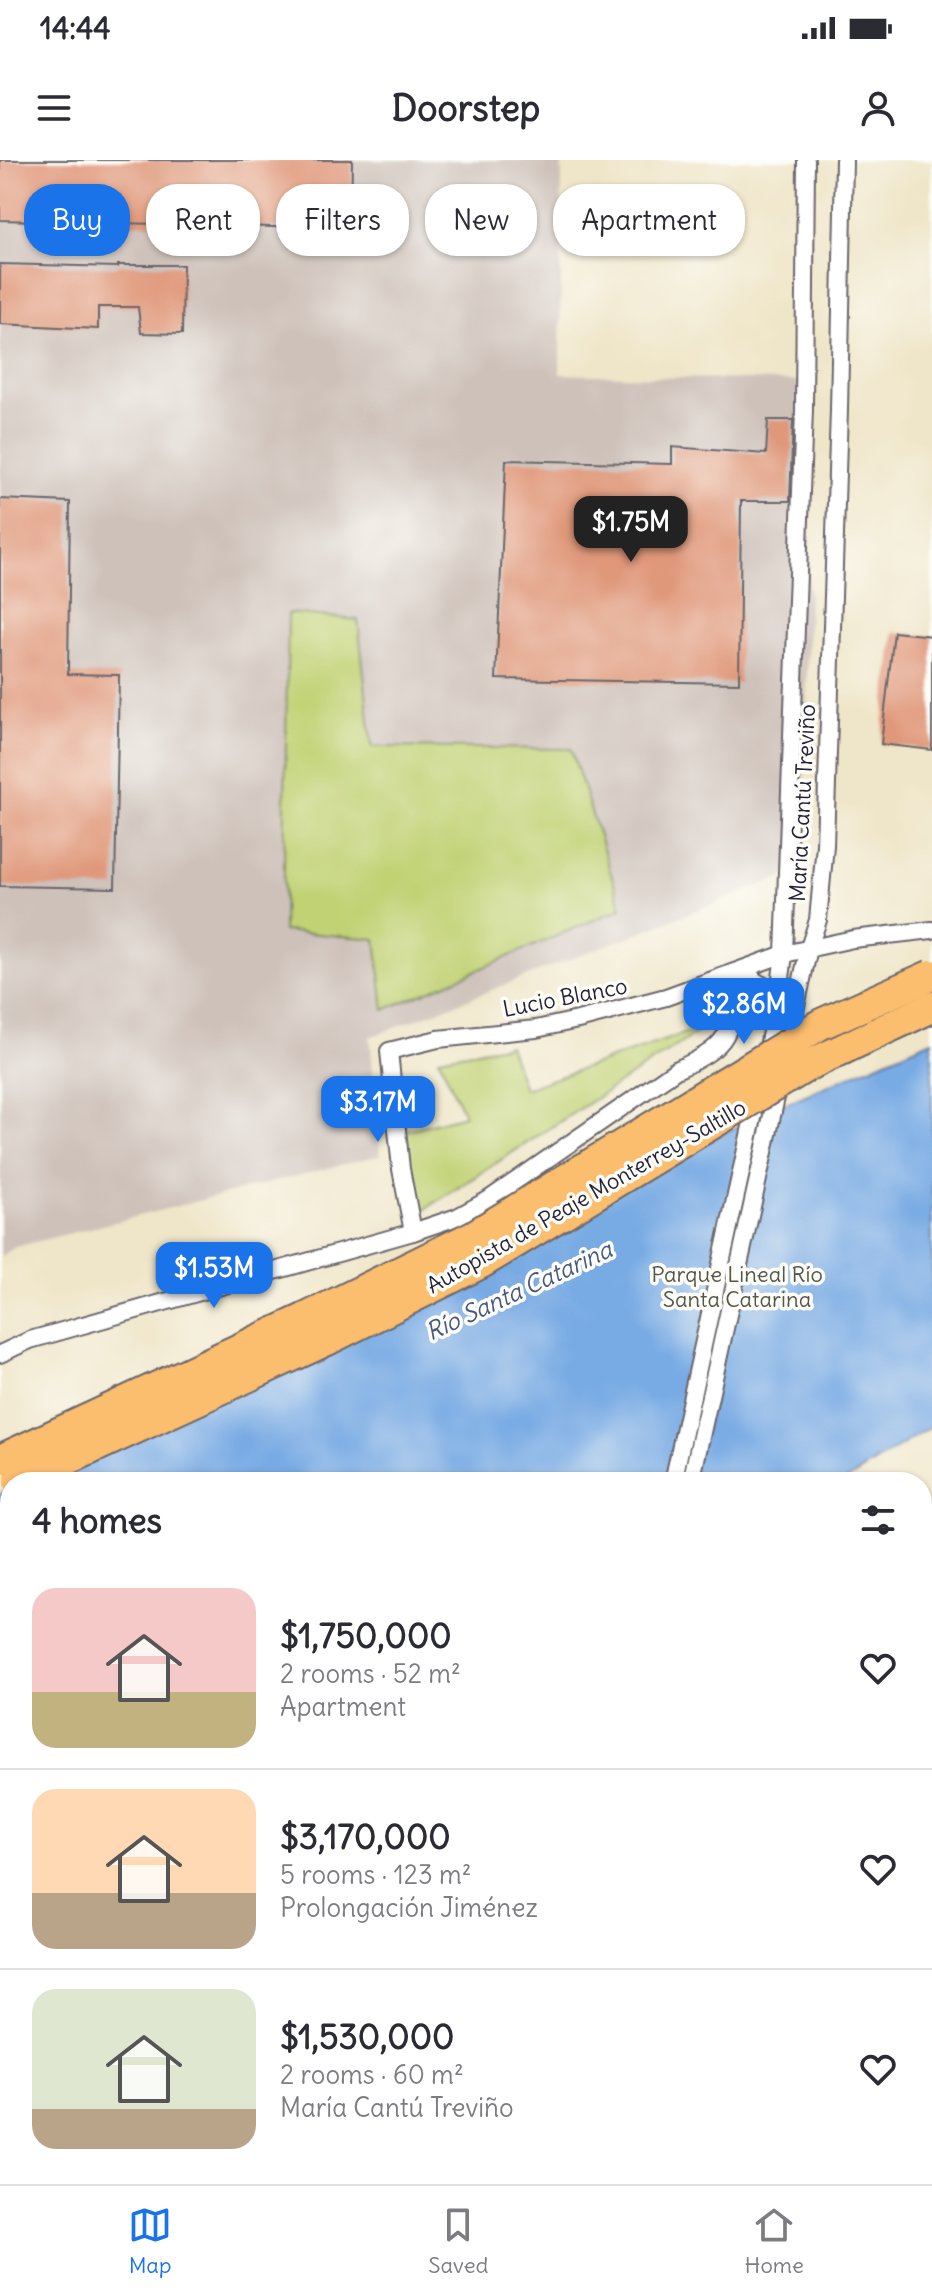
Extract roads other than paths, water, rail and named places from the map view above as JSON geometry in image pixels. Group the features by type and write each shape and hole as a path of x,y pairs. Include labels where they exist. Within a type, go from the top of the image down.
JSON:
{"highway":[{"name":"Autopista de Peaje Monterrey-Saltillo","path":"0,1460 331,1306 473,1236 821,1024 932,975"},
{"name":"Autopista de Peaje Monterrey-Saltillo","path":"41,1472 325,1341 483,1262 809,1065 932,1007"}],"street":[{"name":"María Cantú Treviño","path":"675,1472 776,1015 784,954 804,410 806,160"},
{"name":"María Cantú Treviño","path":"693,1472 809,948 818,920 825,845 844,160"},
{"name":"Lucio Blanco","path":"413,1232 401,1169 389,1051 438,1039 536,1029 607,1014 666,997 784,954 853,939 932,930"},
{"path":"0,1354 30,1340 457,1217 488,1200 676,1070 717,1033 735,972 779,994"}],"water":[{"name":"Río Santa Catarina","path":"932,1040 932,1426 860,1472 49,1472 764,1113"}],"park label":[{"name":"Parque Lineal Río Santa Catarina","path":"737,1286"}]}
